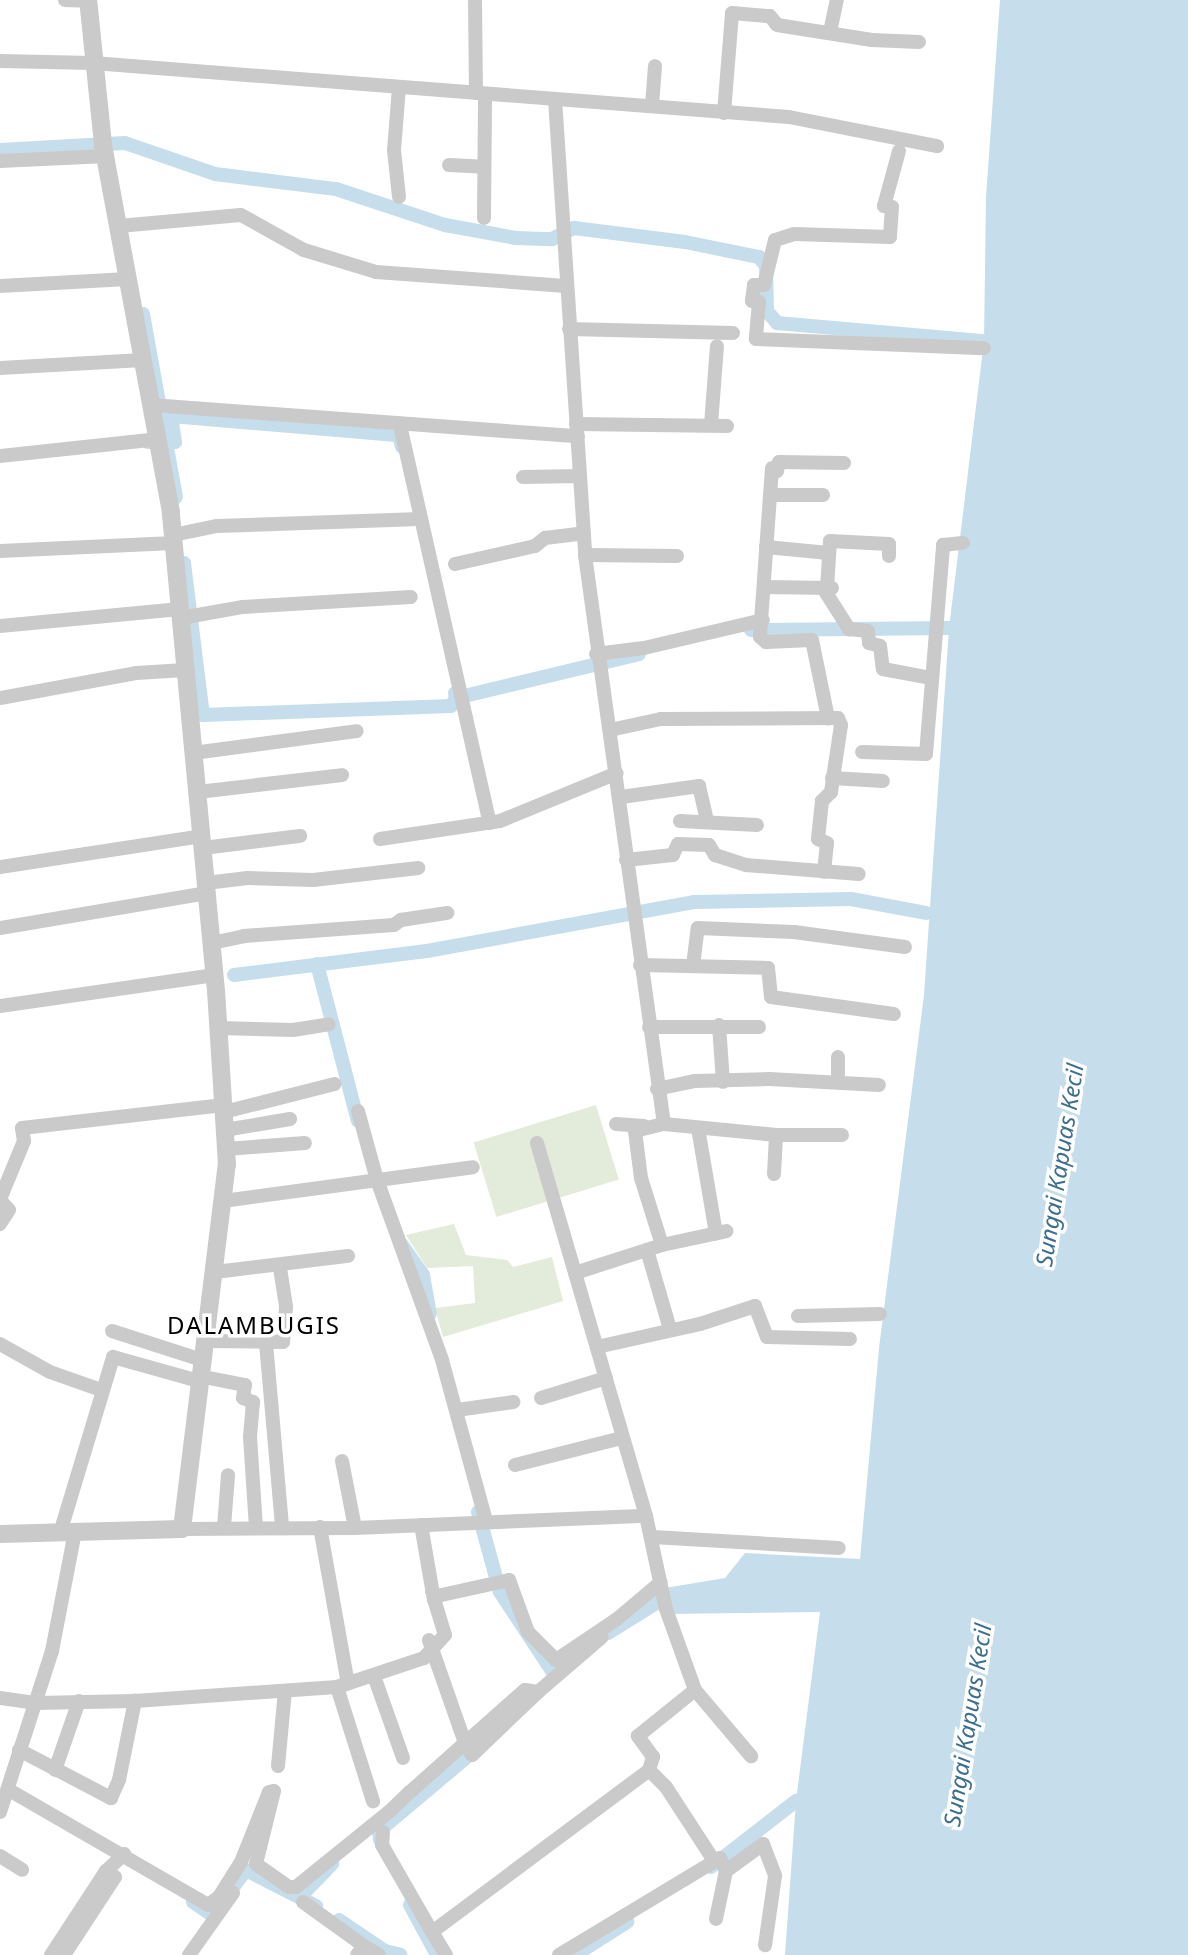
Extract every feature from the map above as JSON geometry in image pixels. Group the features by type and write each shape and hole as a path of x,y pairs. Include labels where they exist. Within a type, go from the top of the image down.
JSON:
{"street":[{"path":"65,0 88,1 93,63 106,150 160,444 173,539 215,975 226,1149 223,1201 200,1372 183,1529"},
{"path":"475,0 481,93 484,218"},
{"path":"830,32 837,0"},
{"path":"724,113 732,13 770,16 777,24 919,42"},
{"path":"0,61 93,63 789,117 937,146"},
{"path":"652,106 655,66"},
{"path":"399,87 394,150 399,197"},
{"path":"555,99 565,286 586,555 597,656 621,797 626,860 664,1124"},
{"path":"0,161 106,150"},
{"path":"899,151 884,206 892,207 890,237 794,234 775,240 764,285 754,285 752,301 759,302 756,340 984,348"},
{"path":"449,165 484,167"},
{"path":"119,226 241,215 304,250 376,272 565,286"},
{"path":"0,286 128,279"},
{"path":"569,329 733,333"},
{"path":"711,425 717,346"},
{"path":"0,368 143,360"},
{"path":"151,405 400,425 577,430 727,426"},
{"path":"400,425 490,823"},
{"path":"0,456 160,444"},
{"path":"828,718 812,640 766,642 760,637 772,470 777,471 779,462 844,463"},
{"path":"523,477 580,476"},
{"path":"770,495 823,495"},
{"path":"0,551 173,539 217,526 413,519"},
{"path":"455,564 535,546 545,538 584,533"},
{"path":"889,556 889,544 830,541 827,588 849,629 868,631 869,643 880,646 883,669 930,678"},
{"path":"862,752 926,754 930,678 943,545 963,542"},
{"path":"766,547 829,553"},
{"path":"586,555 677,556"},
{"path":"764,587 827,588"},
{"path":"0,626 411,597"},
{"path":"597,656 763,621"},
{"path":"0,698 136,673 185,670"},
{"path":"610,730 661,719 838,718 841,725 830,794 821,801 818,839 827,843 824,872"},
{"path":"193,753 357,731"},
{"path":"380,839 490,823 617,773"},
{"path":"198,792 342,775"},
{"path":"832,778 883,781"},
{"path":"621,797 699,786 707,820"},
{"path":"680,821 707,820 757,825"},
{"path":"0,867 202,842 300,836"},
{"path":"626,860 673,855 678,844 709,845 715,855 746,865 859,874"},
{"path":"0,928 248,878 313,880 418,868"},
{"path":"212,943 244,936 394,925 401,920 447,914"},
{"path":"693,967 698,928 794,932 905,947"},
{"path":"640,965 768,968 771,997 894,1014"},
{"path":"0,1006 215,975"},
{"path":"219,1028 293,1030 329,1024"},
{"path":"719,1025 723,1082"},
{"path":"649,1027 759,1027"},
{"path":"838,1057 838,1080"},
{"path":"657,1089 695,1081 838,1080 879,1084"},
{"path":"224,1116 335,1084"},
{"path":"358,1111 377,1180 457,1410 486,1521"},
{"path":"0,1224 9,1210 0,1199 24,1141 22,1128 224,1116 290,1119"},
{"path":"616,1124 664,1124 776,1135 842,1135"},
{"path":"644,1126 632,1134 662,1245"},
{"path":"575,1273 662,1245 722,1232 698,1128"},
{"path":"774,1174 776,1135"},
{"path":"226,1149 305,1143"},
{"path":"537,1143 653,1537 666,1609 695,1690 751,1756"},
{"path":"223,1201 473,1167"},
{"path":"647,1251 670,1329"},
{"path":"215,1272 280,1267 348,1256"},
{"path":"205,1341 283,1341 286,1306 280,1267"},
{"path":"597,1347 755,1306 767,1337 850,1339"},
{"path":"798,1317 880,1314"},
{"path":"112,1331 200,1372"},
{"path":"266,1343 282,1527"},
{"path":"0,1344 50,1372 101,1390"},
{"path":"0,1812 62,1614 68,1532 101,1390 114,1357 200,1372 245,1385 243,1398 253,1402 250,1460 256,1528"},
{"path":"541,1398 606,1378"},
{"path":"457,1410 513,1402"},
{"path":"515,1465 622,1438"},
{"path":"342,1461 355,1528"},
{"path":"223,1527 228,1475"},
{"path":"0,1534 223,1527 355,1528 646,1516"},
{"path":"0,1698 35,1703 135,1701 343,1686 424,1658 430,1645 445,1635 432,1591 421,1525"},
{"path":"320,1527 343,1686 373,1801"},
{"path":"653,1537 839,1548"},
{"path":"432,1591 437,1596 499,1582 513,1586 528,1632 551,1660 598,1632 662,1584"},
{"path":"430,1645 465,1743 472,1755 538,1692 603,1638 598,1632"},
{"path":"374,1676 403,1758"},
{"path":"432,1932 649,1770 653,1757 638,1736 695,1690"},
{"path":"278,1766 285,1691"},
{"path":"55,1770 79,1701"},
{"path":"19,1751 112,1797 135,1701"},
{"path":"189,1955 233,1882 272,1791 256,1864 289,1887 296,1887 465,1743"},
{"path":"649,1770 666,1787 721,1864 716,1919"},
{"path":"9,1790 124,1854 208,1905 233,1882"},
{"path":"383,1832 382,1845 446,1955"},
{"path":"559,1955 721,1864 763,1844 775,1876 765,1945"},
{"path":"51,1955 106,1871 124,1854"},
{"path":"0,1856 22,1870"},
{"path":"64,1955 115,1877 106,1871"},
{"path":"303,1902 360,1950 379,1955"}],"green space":[{"path":"596,1105 619,1180 496,1217 474,1142"},
{"path":"454,1224 466,1255 507,1260 513,1267 552,1257 563,1301 443,1337 435,1308 475,1303 473,1266 427,1268 406,1235"}],"water":[{"name":"Sungai Kapuas Kecil","path":"1000,0 1188,0 1188,1955 785,1955 796,1801 820,1612 668,1614 665,1588 725,1578 745,1553 860,1559 879,1348 924,995 949,628 984,341 986,197"}],"waterway":[{"path":"0,150 125,143 215,174 336,189 445,225 516,238 552,239 574,228 685,242 759,257 766,266 767,311 777,323 984,341"},
{"path":"143,314 176,497"},
{"path":"148,442 175,442 171,416 399,435 402,447"},
{"path":"184,563 203,715 451,706 456,698"},
{"path":"751,630 949,628"},
{"path":"455,693 456,698 639,654"},
{"path":"234,975 427,951 694,902 851,899 926,913"},
{"path":"317,964 358,1121"},
{"path":"402,1245 423,1275 430,1313"},
{"path":"478,1512 500,1592 554,1674"},
{"path":"608,1633 666,1597"},
{"path":"380,1840 379,1831 480,1746"},
{"path":"711,1867 796,1801"},
{"path":"301,1896 332,1864"},
{"path":"193,1902 212,1915 246,1870 316,1906"},
{"path":"410,1905 437,1955"},
{"path":"339,1920 385,1951 401,1955"},
{"path":"575,1955 627,1922"}],"district":[{"name":"DALAMBUGIS","path":"254,1325"}]}
